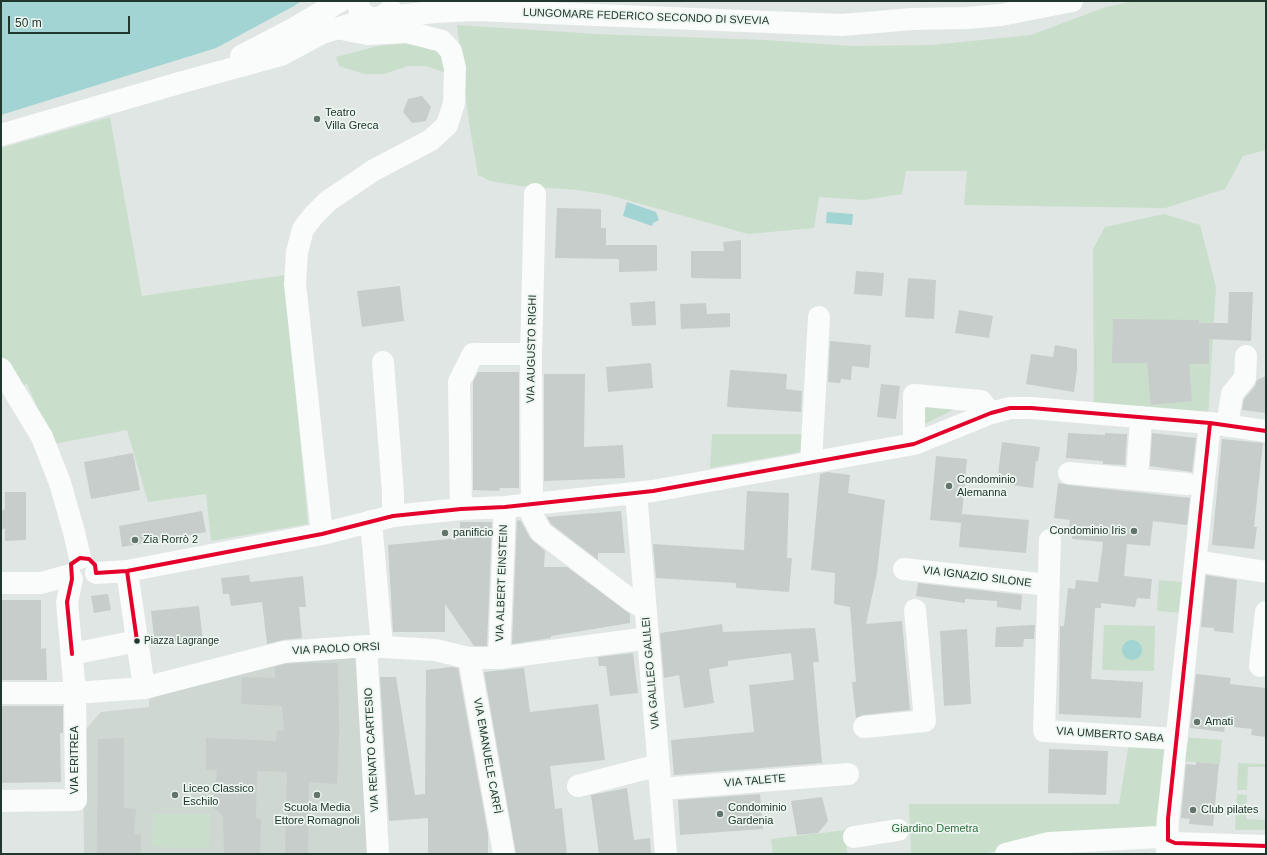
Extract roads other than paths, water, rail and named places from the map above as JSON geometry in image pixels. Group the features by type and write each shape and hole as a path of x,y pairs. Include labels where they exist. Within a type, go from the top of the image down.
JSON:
{"street":[{"name":"LUNGOMARE FEDERICO SECONDO DI SVEVIA","path":"179,82 250,52 340,1"},
{"path":"369,12 389,13 394,1"},
{"name":"LUNGOMARE FEDERICO SECONDO DI SVEVIA","path":"561,1 912,19"},
{"name":"LUNGOMARE FEDERICO SECONDO DI SVEVIA","path":"1,135 179,82 281,55 322,33 338,28 369,12 435,12 475,10 842,25 912,19 967,18 1001,15 1063,2"},
{"path":"322,534 296,284 297,252 304,229 314,215 328,201 374,170 431,140 447,125 454,103 455,68 451,51 442,41 407,32 366,34 338,28"},
{"name":"VIA AUGUSTO RIGHI","path":"535,194 531,354 532,515 541,532 632,601 645,609"},
{"path":"811,462 819,317"},
{"path":"461,509 459,382 473,354 531,354"},
{"path":"1167,847 1196,561 1218,424 1232,394 1245,378 1246,356"},
{"path":"382,362 393,493 392,516"},
{"path":"1,369 42,437 60,483 74,532 74,571 67,602 75,692"},
{"path":"914,444 914,395 981,402 991,412"},
{"path":"1,583 41,584 74,571 85,557 92,561 95,565 96,573 127,571 322,534 392,516 461,509 506,507 636,493 914,444 991,412 1010,408 1031,408 1142,417 1218,424 1266,431"},
{"path":"1137,479 1142,417"},
{"path":"1069,473 1187,484"},
{"name":"VIA GALILEO GALILEI","path":"636,493 666,854"},
{"name":"VIA ALBERT EINSTEIN","path":"499,658 506,507"},
{"name":"VIA RENATO CARTESIO","path":"371,521 378,854"},
{"path":"1049,586 1050,540"},
{"path":"1196,561 1266,572"},
{"name":"VIA IGNAZIO SILONE","path":"904,569 1049,586"},
{"path":"127,571 144,688"},
{"name":"VIA UMBERTO SABA","path":"1049,586 1044,731 1177,739"},
{"path":"864,728 924,721 915,610"},
{"path":"1260,666 1266,612"},
{"name":"VIA PAOLO ORSI","path":"1,693 75,692 144,688 284,652 374,646 435,650 469,658 499,658 648,638"},
{"path":"72,654 137,641"},
{"name":"VIA EMANUELE CARFÌ","path":"469,658 504,854"},
{"name":"VIA ERITREA","path":"1,801 76,800 75,692"},
{"path":"578,786 659,765"},
{"name":"VIA TALETE","path":"661,789 848,774"},
{"path":"854,837 898,830"},
{"path":"1006,854 1049,843 1158,837 1167,847"},
{"path":"1167,847 1175,843 1266,846"}],"water":[{"path":"1,1 301,1 216,48 1,115"},
{"path":"627,202 656,212 659,220 653,223 652,226 623,216"},
{"path":"827,212 853,214 852,225 826,223"},
{"path":"1132,640 1139,643 1142,650 1139,657 1132,660 1125,657 1122,650 1125,643"}],"place":[{"name":"Teatro Villa Greca","path":"317,119"},
{"name":"Condominio Alemanna","path":"949,486"},
{"name":"Condominio Iris","path":"1134,531"},
{"name":"panificio","path":"445,533"},
{"name":"Zia Rorrò 2","path":"135,540"},
{"name":"Piazza Lagrange","path":"137,641"},
{"name":"Amati","path":"1197,722"},
{"name":"Liceo Classico Eschilo","path":"175,795"},
{"name":"Scuola Media Ettore Romagnoli","path":"317,795"},
{"name":"Club pilates","path":"1193,810"},
{"name":"Condominio Gardenia","path":"720,814"}],"park label":[{"name":"Giardino Demetra","path":"935,829"}]}
